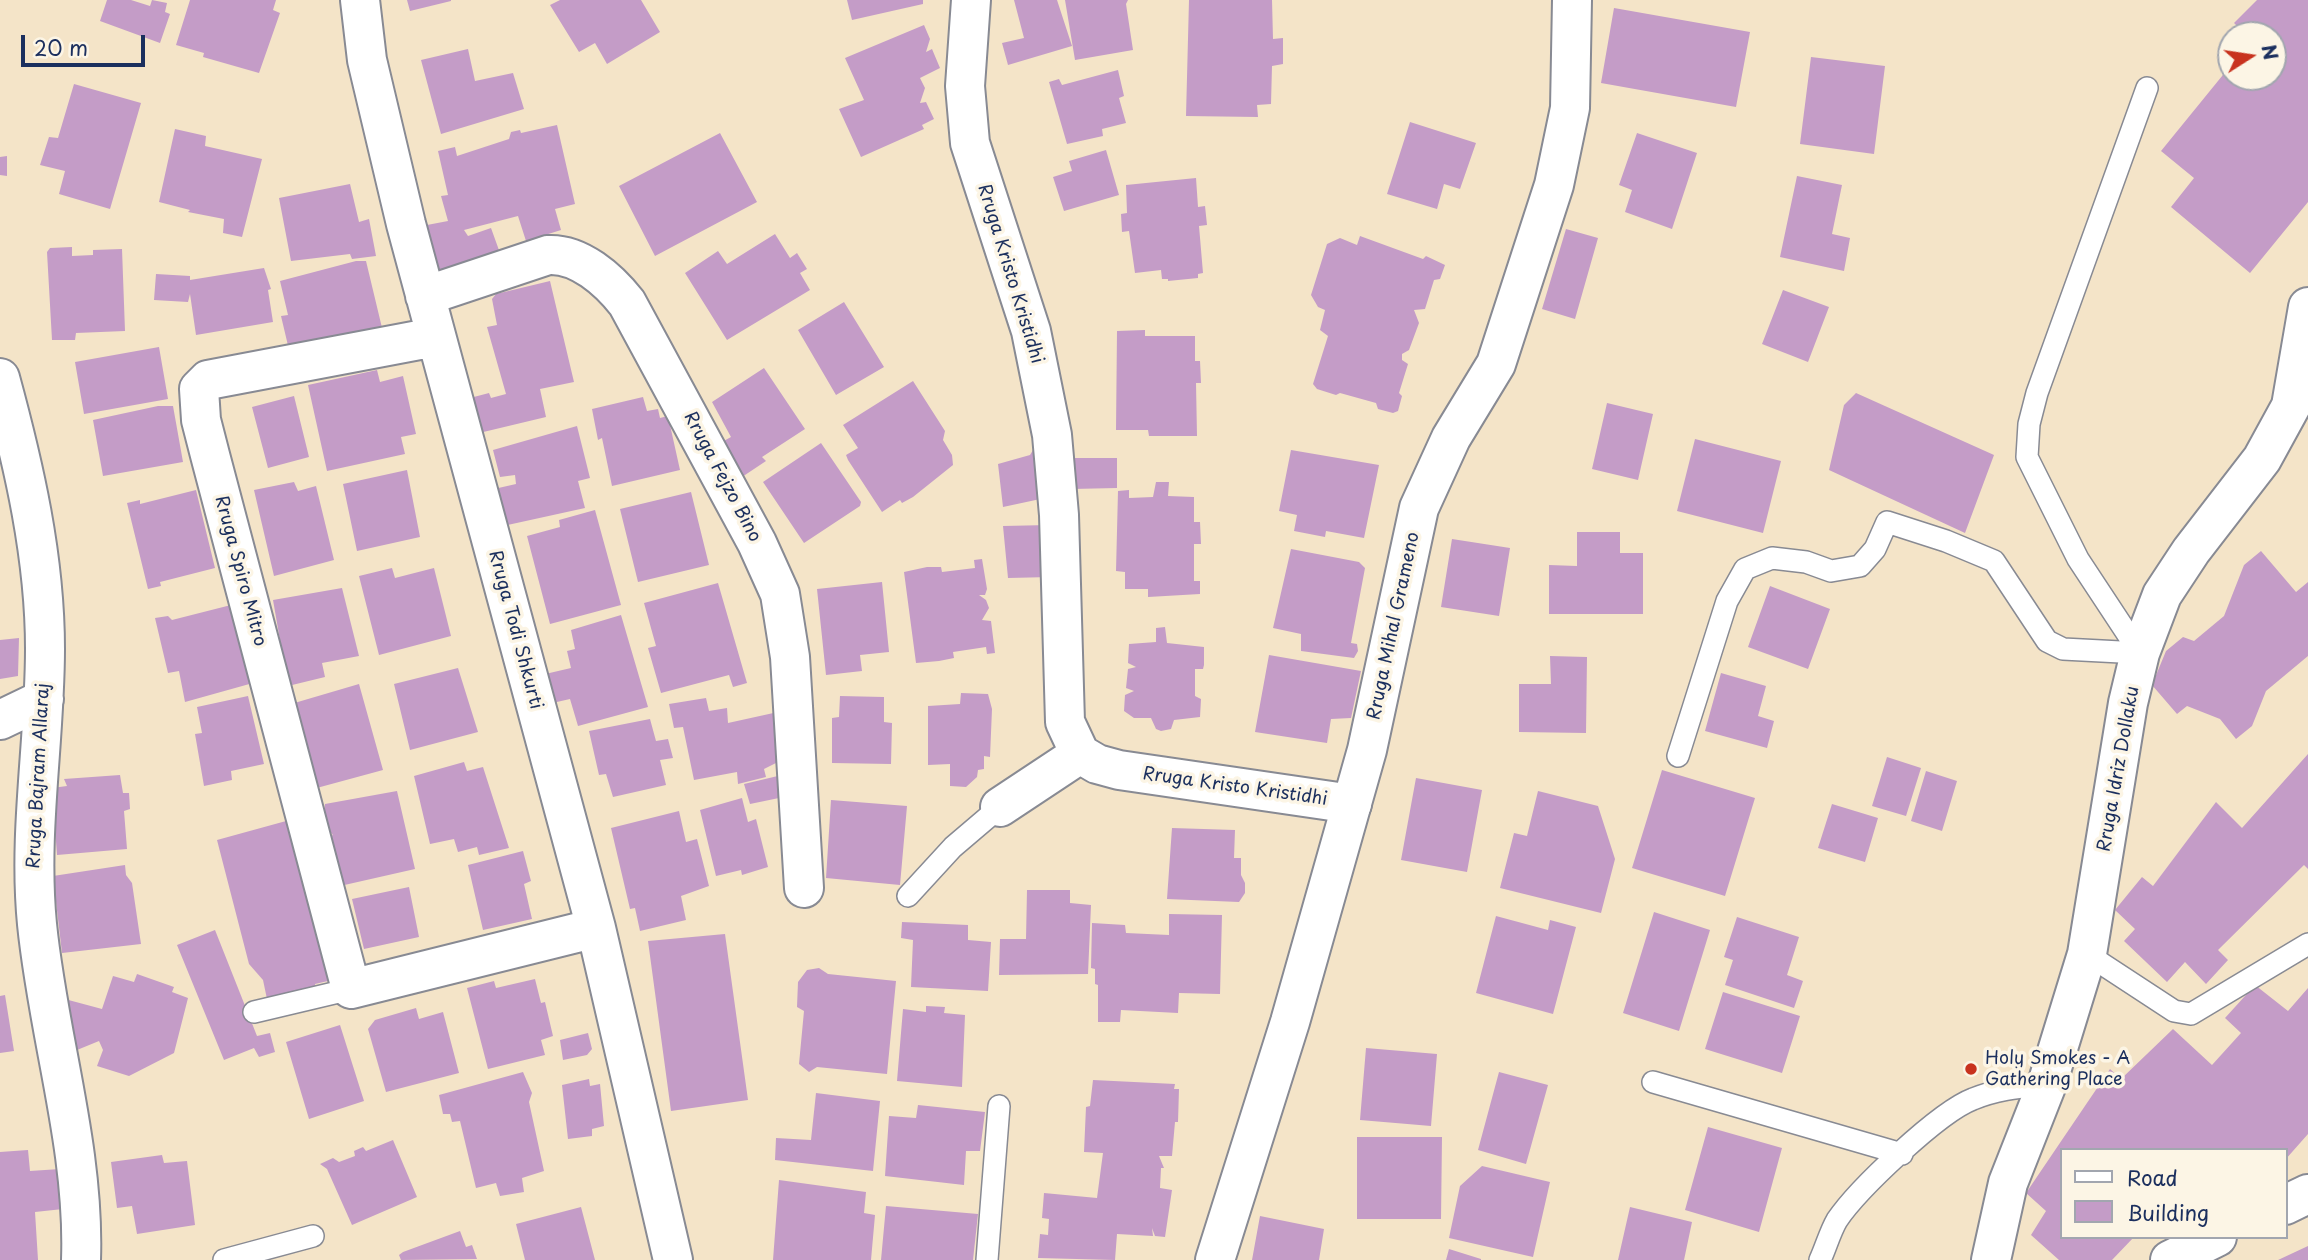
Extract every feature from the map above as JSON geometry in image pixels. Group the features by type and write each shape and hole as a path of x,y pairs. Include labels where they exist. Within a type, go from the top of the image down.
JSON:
{"street":[{"name":"Rruga Todi Shkurti","path":"360,0 376,98 435,337 596,928 673,1260"},
{"name":"Rruga Kristo Kristidhi","path":"971,0 965,86 970,143 1031,331 1052,435 1061,552 1063,706 1070,736 1080,754 1097,764 1136,773 1352,804"},
{"name":"Rruga Mihal Grameno","path":"1215,1260 1290,1022 1352,804 1379,702 1419,508 1451,438 1496,364 1554,185 1565,142 1572,88 1572,0"},
{"name":"Rruga Fejzo Bino","path":"425,296 548,255 561,254 605,279 627,303 757,543 780,594 790,657 804,888"},
{"name":"Rruga Idriz Dollaku","path":"1991,1260 2008,1183 2047,1084 2087,954 2128,703 2140,653 2162,595 2191,551 2262,459 2291,406 2308,309"},
{"name":"Rruga Spiro Mitro","path":"351,989 201,420 199,389 208,380 435,337"},
{"name":"Rruga Bajram Allaraj","path":"0,378 37,543 44,612 44,699 36,780 34,875 43,969 66,1093 81,1260"},
{"path":"0,720 44,699"},
{"path":"1000,807 1080,754"},
{"path":"351,989 596,928"},
{"path":"2287,1204 2308,1194"},
{"path":"2169,1260 2213,1239"}],"lane":[{"path":"2140,653 2077,559 2027,457 2029,424 2037,393 2147,88"},
{"path":"1678,756 1727,601 1745,569 1772,558 1807,562 1831,570 1860,566 1875,549 1887,522 1994,561 2047,641 2063,649 2140,653"},
{"path":"908,896 953,847 1000,807"},
{"path":"2087,954 2174,1011 2190,1014 2308,944"},
{"path":"254,1012 351,989"},
{"path":"1653,1082 1902,1154"},
{"path":"1820,1260 1836,1222 1866,1183 1935,1124 1969,1100 2001,1090 2047,1084"},
{"path":"987,1260 999,1105"},
{"path":"224,1260 313,1236"}],"building":[{"path":"107,0 131,0 150,6 152,0 167,3 165,12 170,14 160,43 100,21"},
{"path":"190,0 276,0 273,10 280,13 259,73 203,57 204,53 176,45"},
{"path":"407,0 451,0 451,1 410,11"},
{"path":"560,0 641,0 660,32 607,64 595,43 579,52 550,5"},
{"path":"847,0 923,0 923,4 852,20"},
{"path":"1014,0 1057,0 1072,46 1008,65 1002,43 1024,38"},
{"path":"1065,0 1128,0 1126,4 1133,50 1075,60"},
{"path":"1189,0 1272,0 1273,39 1283,38 1283,64 1272,66 1271,104 1257,105 1258,117 1186,116"},
{"path":"2257,0 2308,0 2308,202 2250,273 2171,207 2194,178 2161,151 2217,82 2217,91 2287,91 2287,21 2236,21"},
{"path":"1614,8 1750,32 1736,107 1601,83"},
{"path":"924,25 930,39 926,52 932,49 940,68 920,78 925,88 920,103 926,102 934,119 922,125 924,129 861,157 839,109 864,100 845,58"},
{"path":"468,49 475,81 513,73 524,109 441,134 421,60"},
{"path":"1811,57 1885,66 1874,154 1800,144"},
{"path":"1118,70 1124,96 1119,98 1126,123 1102,129 1103,136 1067,144 1049,82 1059,79 1062,85"},
{"path":"74,84 141,103 110,209 59,194 65,171 40,165 49,137 58,138"},
{"path":"1410,122 1476,143 1460,189 1444,184 1437,209 1387,194"},
{"path":"557,125 575,204 555,209 561,230 526,241 518,216 464,230 468,236 491,228 500,253 440,274 427,225 448,221 441,196 448,195 438,151 455,147 457,156 509,139 511,132 520,130 521,133"},
{"path":"175,129 206,136 205,146 262,159 242,237 223,233 224,219 188,212 190,210 159,202"},
{"path":"720,133 757,202 655,256 619,186"},
{"path":"1637,133 1697,153 1672,229 1625,212 1632,190 1619,185"},
{"path":"1106,150 1119,195 1064,211 1053,177 1072,171 1069,161"},
{"path":"7,156 7,176 0,175 0,157"},
{"path":"1797,176 1842,185 1832,234 1850,238 1844,271 1780,257"},
{"path":"1196,178 1198,207 1205,206 1207,225 1199,226 1203,273 1198,274 1198,278 1168,281 1162,279 1161,270 1135,273 1129,231 1122,232 1121,214 1127,213 1126,185"},
{"path":"350,184 359,222 369,219 376,256 352,259 350,254 291,261 279,198"},
{"path":"1566,229 1598,238 1575,319 1542,309"},
{"path":"775,234 790,258 797,253 807,269 800,273 810,290 727,340 685,273 718,251 727,264"},
{"path":"1360,236 1423,259 1426,256 1445,265 1440,279 1434,280 1425,309 1414,310 1419,323 1409,350 1402,354 1402,360 1408,364 1399,393 1402,396 1398,411 1393,413 1378,409 1376,403 1340,393 1336,395 1317,389 1313,384 1328,336 1320,330 1325,310 1318,307 1311,295 1327,244 1340,238 1357,245"},
{"path":"72,247 72,256 93,255 93,250 122,249 125,331 76,333 75,340 52,340 47,252 50,248"},
{"path":"356,261 366,261 383,332 290,354 281,316 288,315 280,281"},
{"path":"264,268 271,289 268,290 273,322 196,335 190,294 188,302 154,300 156,274 190,276 190,280"},
{"path":"550,281 574,382 540,389 546,417 475,434 470,398 489,393 491,398 506,394 487,327 497,325 492,299 496,294"},
{"path":"1783,290 1829,307 1808,362 1762,344"},
{"path":"844,302 884,367 836,395 798,330"},
{"path":"1145,330 1145,336 1195,336 1195,361 1200,361 1201,383 1196,383 1197,436 1149,436 1148,430 1116,430 1117,331"},
{"path":"159,347 168,399 84,414 75,362"},
{"path":"764,368 805,429 762,457 766,461 742,477 720,443 731,437 712,402"},
{"path":"377,370 380,382 403,376 416,434 401,437 405,454 327,471 308,385"},
{"path":"913,381 945,431 943,440 952,455 953,465 913,497 902,503 900,500 882,512 848,460 846,455 858,448 843,425"},
{"path":"1856,393 1994,455 1965,533 1829,470 1844,405"},
{"path":"294,396 309,457 268,468 252,407"},
{"path":"643,397 647,411 658,409 660,418 668,416 680,470 612,486 602,438 598,440 592,409"},
{"path":"1607,403 1653,414 1638,480 1592,469"},
{"path":"158,406 173,406 183,462 103,476 93,420"},
{"path":"577,426 590,478 578,481 585,508 503,526 494,489 516,484 515,475 500,477 493,450"},
{"path":"1695,439 1781,461 1763,533 1677,511"},
{"path":"1038,442 1045,498 1003,507 998,464 1030,455"},
{"path":"821,443 861,502 860,506 804,543 763,482"},
{"path":"1291,450 1379,465 1364,538 1326,531 1325,537 1294,531 1297,515 1279,511"},
{"path":"1071,458 1117,458 1117,488 1072,489"},
{"path":"407,470 420,537 357,551 343,484"},
{"path":"294,482 298,491 316,486 334,560 274,576 254,490"},
{"path":"1156,482 1169,482 1168,496 1194,497 1194,522 1200,522 1201,544 1194,544 1194,581 1200,581 1200,594 1148,597 1148,589 1125,589 1125,572 1116,571 1118,491 1129,490 1129,498 1153,497"},
{"path":"196,490 215,568 160,582 161,586 148,589 127,503 140,500 140,504"},
{"path":"691,492 709,565 638,582 620,509"},
{"path":"595,510 621,605 550,624 527,536 560,527 559,520"},
{"path":"1049,525 1051,577 1008,578 1003,526"},
{"path":"1577,532 1620,532 1620,553 1643,553 1643,614 1549,614 1549,565 1577,566"},
{"path":"1452,539 1510,548 1499,616 1441,607"},
{"path":"1291,549 1359,562 1365,568 1351,643 1357,644 1358,651 1354,658 1301,651 1301,634 1273,628"},
{"path":"2261,551 2296,592 2308,582 2308,656 2266,691 2252,726 2236,739 2220,719 2187,706 2177,714 2152,685 2166,651 2183,637 2194,641 2224,616 2244,565"},
{"path":"982,559 987,589 985,595 979,595 986,600 989,608 982,620 991,621 995,653 987,654 986,647 953,652 954,658 916,663 904,572 927,567 941,567 942,572 975,568 974,560"},
{"path":"392,568 395,578 434,568 451,636 379,655 359,576"},
{"path":"882,582 889,652 860,655 862,671 826,675 817,589"},
{"path":"718,583 747,683 733,687 729,675 661,693 648,648 656,646 644,603"},
{"path":"1770,586 1830,609 1808,669 1748,647"},
{"path":"342,588 359,656 322,663 325,677 288,686 273,600"},
{"path":"231,605 253,683 185,702 179,671 168,673 155,618 168,616 172,620"},
{"path":"621,615 648,707 578,726 570,699 548,704 541,675 571,668 567,651 575,649 571,630"},
{"path":"1165,627 1167,643 1204,647 1204,665 1203,669 1195,669 1195,696 1201,699 1200,717 1174,720 1171,729 1161,731 1156,729 1151,718 1134,718 1124,711 1125,695 1134,691 1126,688 1128,669 1136,667 1128,663 1129,644 1156,642 1156,628"},
{"path":"19,638 18,676 0,679 0,640"},
{"path":"1269,655 1361,671 1351,718 1331,719 1327,743 1255,732"},
{"path":"1550,656 1587,657 1586,733 1519,732 1519,684 1551,684"},
{"path":"458,668 478,732 410,750 394,684"},
{"path":"1721,673 1766,686 1758,716 1774,721 1767,748 1705,731"},
{"path":"359,684 383,770 313,789 291,704"},
{"path":"961,693 988,694 992,709 990,757 984,756 984,769 978,770 977,777 966,787 950,786 950,764 928,765 928,706 960,704"},
{"path":"248,696 264,764 231,771 232,780 204,786 195,734 202,733 197,707"},
{"path":"840,696 884,697 884,722 892,723 891,764 832,763 832,718 839,717"},
{"path":"706,698 709,711 727,708 728,723 778,712 778,762 764,769 766,777 738,784 737,772 694,780 683,727 674,728 669,704"},
{"path":"650,719 656,741 668,739 673,758 660,760 666,785 613,797 606,774 599,775 589,731"},
{"path":"2308,754 2308,869 2304,865 2218,950 2228,960 2206,984 2185,962 2167,982 2124,941 2135,929 2115,910 2142,877 2153,886 2216,802 2242,828"},
{"path":"1887,757 1921,768 1906,816 1872,806"},
{"path":"464,762 467,771 483,767 509,848 479,855 477,847 458,852 454,839 430,844 414,776"},
{"path":"1662,770 1755,798 1725,896 1632,868"},
{"path":"1926,771 1957,781 1942,831 1911,821"},
{"path":"120,775 123,793 129,793 130,809 124,811 127,849 57,855 52,788 67,786 64,779"},
{"path":"782,775 780,801 779,798 750,804 744,784"},
{"path":"1416,778 1482,790 1467,872 1401,860"},
{"path":"397,791 415,869 340,886 329,836 333,835 323,825 325,804"},
{"path":"1538,791 1598,806 1615,859 1601,913 1500,888 1514,833 1527,836"},
{"path":"742,798 748,822 756,819 768,867 742,875 741,870 716,876 700,810"},
{"path":"831,800 907,806 900,885 826,878"},
{"path":"1832,804 1878,818 1865,862 1818,848"},
{"path":"679,811 686,842 697,839 709,886 681,896 686,920 640,931 635,908 630,909 611,828"},
{"path":"297,818 336,966 325,969 328,981 315,984 316,988 267,999 263,980 249,964 217,840"},
{"path":"1172,828 1235,830 1234,858 1241,858 1241,875 1245,883 1245,893 1239,902 1167,899"},
{"path":"523,851 531,881 524,884 532,919 483,930 468,865"},
{"path":"125,865 126,875 132,883 141,944 62,953 53,876"},
{"path":"409,887 419,937 364,949 352,899"},
{"path":"1027,890 1070,890 1070,903 1091,905 1088,974 999,975 1000,939 1026,939"},
{"path":"1654,912 1710,930 1679,1031 1623,1013"},
{"path":"1169,914 1222,915 1220,994 1179,993 1178,1013 1121,1010 1120,1022 1098,1022 1098,985 1095,984 1095,969 1091,968 1092,923 1125,925 1126,933 1169,935"},
{"path":"1496,916 1548,930 1550,920 1576,927 1553,1014 1476,993"},
{"path":"1737,917 1799,937 1787,975 1803,981 1794,1008 1725,985 1733,960 1724,957"},
{"path":"902,922 968,925 968,940 991,942 988,991 911,987 913,940 901,938"},
{"path":"215,930 257,1036 270,1033 275,1052 259,1057 254,1048 224,1060 177,945"},
{"path":"725,934 748,1100 671,1111 648,941"},
{"path":"819,968 828,974 896,981 887,1074 817,1067 809,1072 799,1064 804,1011 797,1007 798,982 807,970"},
{"path":"137,974 174,987 172,992 188,998 174,1053 129,1076 97,1066 103,1050 99,1041 77,1050 67,1026 61,998 102,1009 113,976 134,982"},
{"path":"535,979 541,1003 545,1002 553,1036 541,1040 545,1055 488,1069 467,988 494,981 496,988"},
{"path":"2255,985 2288,1011 2308,988 2308,1134 2287,1158 2287,1148 2060,1148 2060,1239 2132,1239 2112,1260 2059,1260 2031,1235 2046,1211 2026,1193 2110,1069 2121,1079 2173,1029 2212,1065 2241,1033 2225,1018"},
{"path":"1723,992 1800,1016 1782,1073 1705,1049"},
{"path":"5,995 14,1051 0,1053 0,996"},
{"path":"926,1006 945,1007 944,1013 965,1015 962,1087 897,1081 903,1009 926,1012"},
{"path":"416,1008 419,1019 443,1012 459,1073 386,1092 368,1029 375,1020"},
{"path":"340,1025 364,1101 309,1119 286,1042"},
{"path":"588,1033 592,1049 587,1055 563,1060 560,1040"},
{"path":"1366,1048 1437,1054 1431,1126 1360,1120"},
{"path":"523,1072 532,1093 529,1102 544,1171 522,1178 524,1192 500,1196 496,1183 476,1188 460,1121 452,1122 450,1114 443,1114 439,1095"},
{"path":"1499,1072 1548,1085 1526,1164 1478,1150"},
{"path":"589,1079 590,1086 600,1084 604,1126 592,1129 592,1136 568,1139 562,1085"},
{"path":"1093,1080 1175,1084 1174,1089 1179,1089 1178,1122 1175,1122 1172,1156 1159,1156 1164,1168 1161,1168 1160,1188 1172,1190 1165,1237 1155,1236 1152,1228 1153,1236 1117,1234 1115,1260 1038,1258 1040,1234 1048,1235 1049,1219 1042,1218 1044,1193 1097,1198 1103,1153 1084,1152 1086,1107 1090,1106"},
{"path":"816,1093 880,1101 873,1171 775,1160 776,1138 811,1140"},
{"path":"918,1105 985,1112 980,1151 966,1151 964,1185 885,1176 889,1116 916,1118"},
{"path":"1708,1127 1782,1148 1759,1232 1685,1210"},
{"path":"1357,1137 1442,1137 1441,1219 1357,1219"},
{"path":"393,1140 417,1197 352,1225 327,1169 320,1164 333,1158 339,1162 355,1156 354,1151 363,1147 366,1151"},
{"path":"28,1150 30,1171 60,1169 63,1209 35,1212 38,1260 0,1260 0,1152"},
{"path":"162,1155 164,1163 187,1161 195,1225 137,1234 132,1206 117,1208 111,1162"},
{"path":"1482,1166 1550,1182 1533,1257 1449,1238 1460,1186"},
{"path":"779,1180 866,1192 864,1213 875,1215 871,1260 773,1260"},
{"path":"886,1206 978,1214 973,1260 881,1260"},
{"path":"581,1207 595,1260 525,1260 516,1224"},
{"path":"1630,1207 1692,1222 1684,1260 1618,1260"},
{"path":"1260,1216 1324,1229 1319,1260 1252,1260"},
{"path":"460,1231 466,1247 472,1245 477,1259 401,1260 399,1255 403,1252"},
{"path":"2308,1246 2308,1260 2278,1260"},
{"path":"1449,1249 1481,1259 1481,1260 1446,1260"}],"place":[{"name":"Holy Smokes - A Gathering Place","path":"1971,1069"}]}
